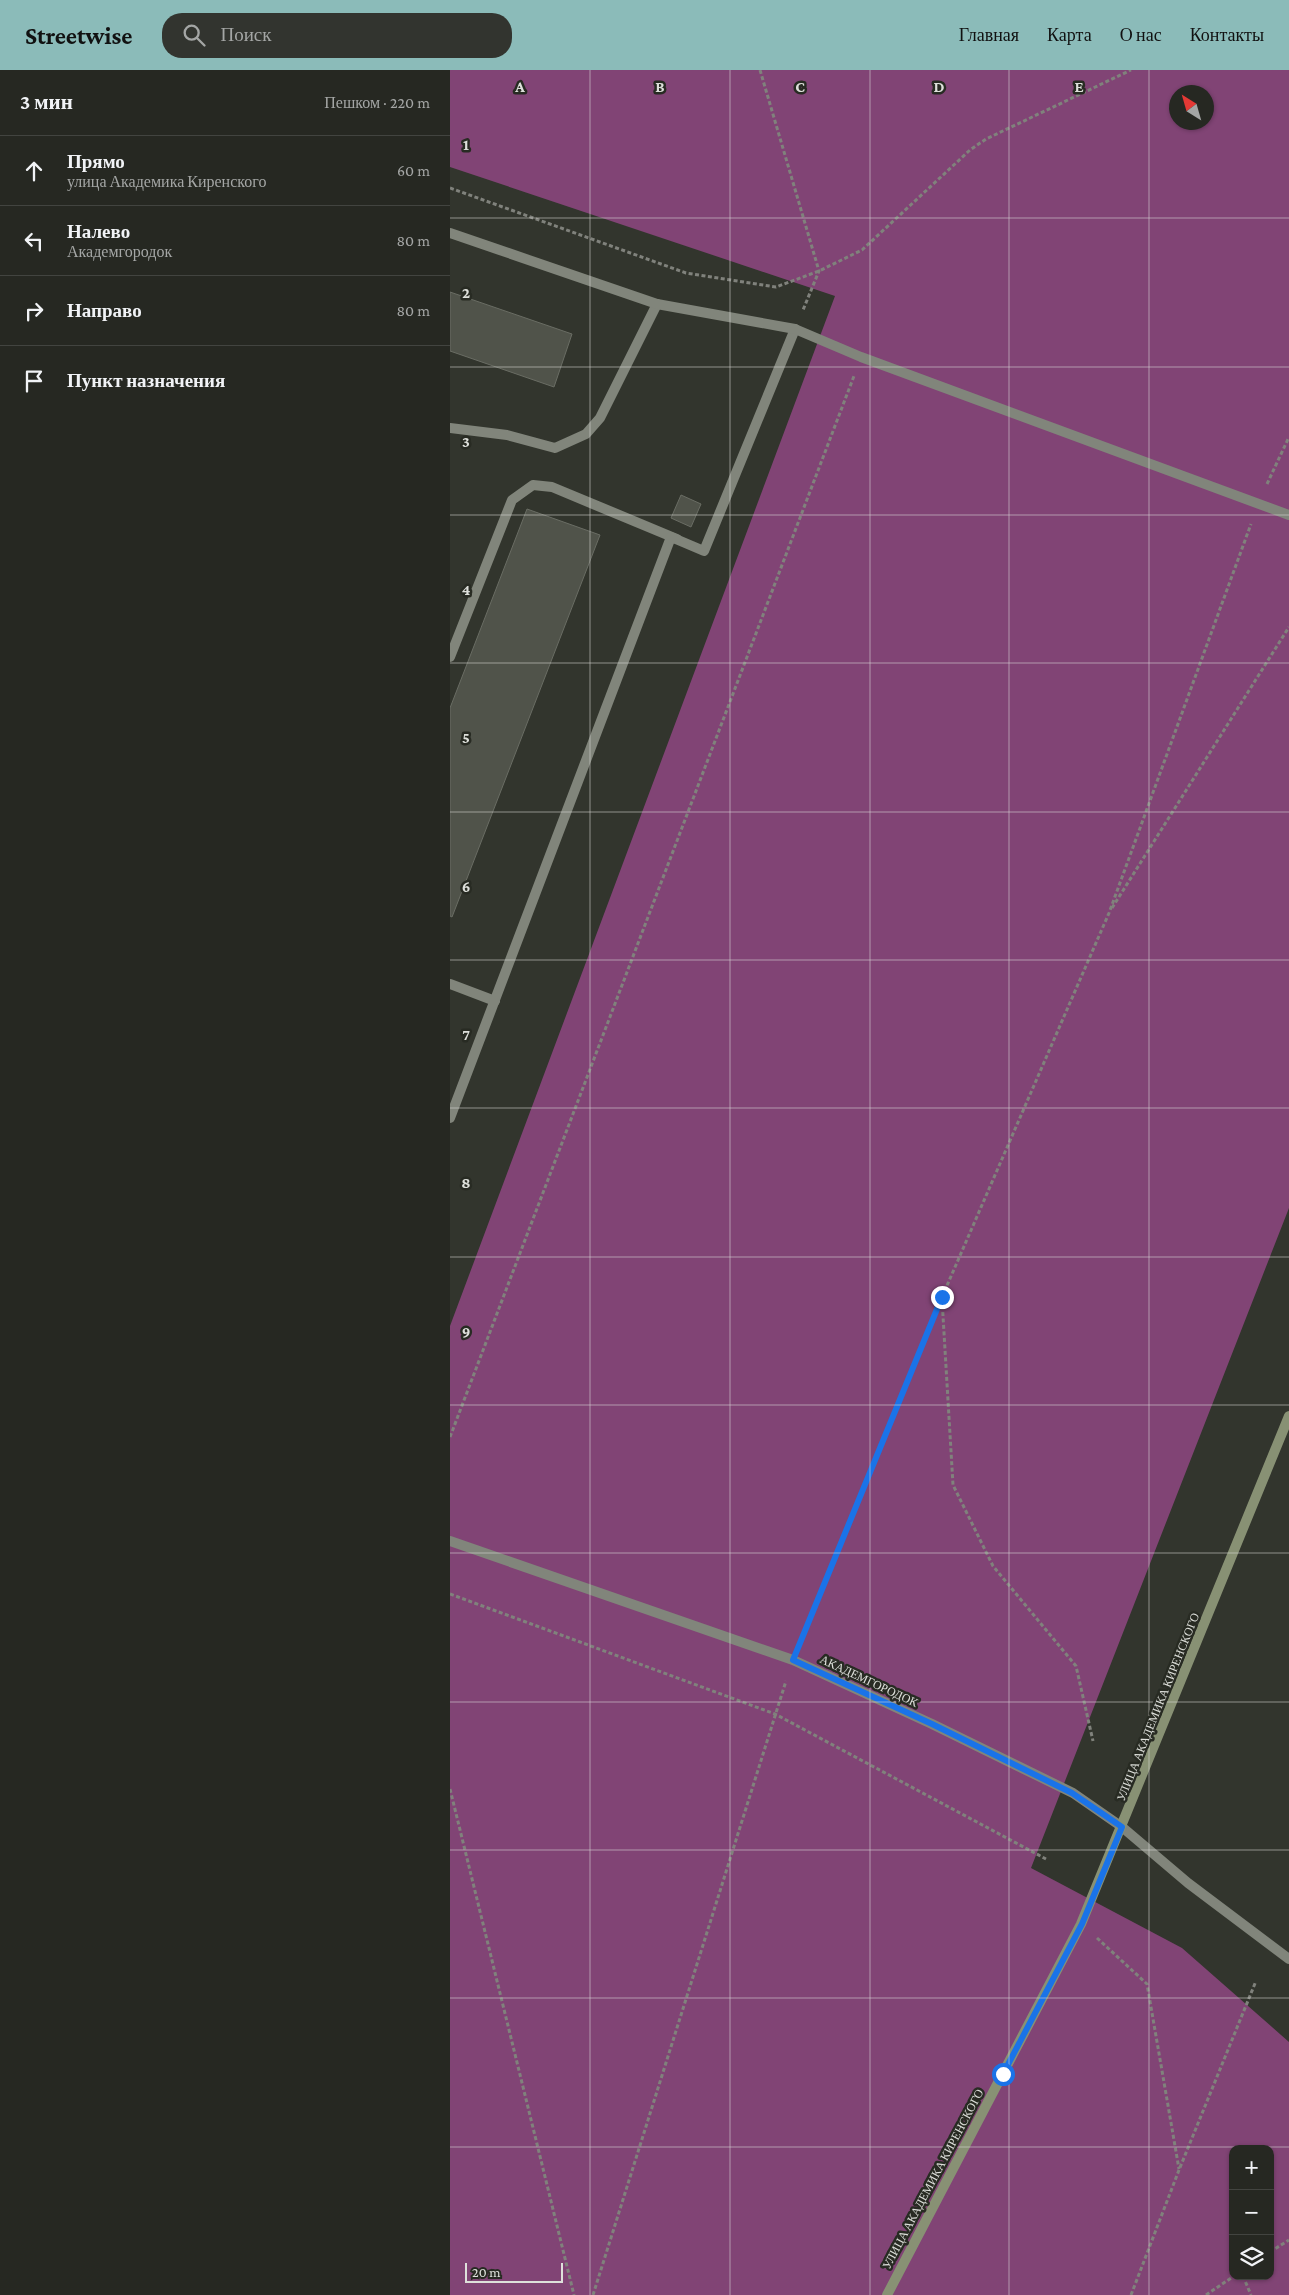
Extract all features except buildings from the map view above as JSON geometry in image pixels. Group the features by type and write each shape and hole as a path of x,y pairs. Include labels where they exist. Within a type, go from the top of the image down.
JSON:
{"main road":[{"name":"УЛИЦА АКАДЕМИКА КИРЕНСКОГО","path":"887,2295 1082,1924 1289,1416"}],"street":[{"path":"450,233 657,304 795,329 861,357 1259,502 1289,515"},
{"path":"450,428 507,435 555,448 586,434 600,418 657,304"},
{"path":"450,657 512,500 533,485 552,487 704,552 795,329"},
{"path":"450,1118 671,537"},
{"path":"450,984 495,1001"},
{"name":"АКАДЕМГОРОДОК","path":"450,1541 793,1660 932,1724 1072,1793 1122,1827 1188,1883 1289,1959"}],"path":[{"path":"760,70 819,271 795,329"},
{"path":"450,188 686,273 776,287 819,271 862,250 970,150 986,139 1131,70"},
{"path":"450,1436 861,357"},
{"path":"593,2295 793,1660 942,1297 1109,913 1259,502 1289,437"},
{"path":"1109,913 1289,627"},
{"path":"942,1297 953,1485 994,1566 1076,1666 1094,1741"},
{"path":"450,1594 775,1714 1046,1859"},
{"path":"450,1788 574,2295"},
{"path":"1082,1924 1147,1984 1179,2170"},
{"path":"1131,2295 1179,2170 1256,1981"},
{"path":"1274,2249 1289,2240"},
{"path":"1206,2295 1229,2279"},
{"path":"1245,2280 1251,2295"}],"shaded area":[{"path":"450,70 1289,70 1289,1208 1031,1868 1182,1948 1289,2042 1289,2295 450,2295 450,1326 835,296 450,167"}],"route":[{"path":"942,1297 793,1660 932,1724 1072,1793 1122,1827 1082,1924 1003,2074"}]}
